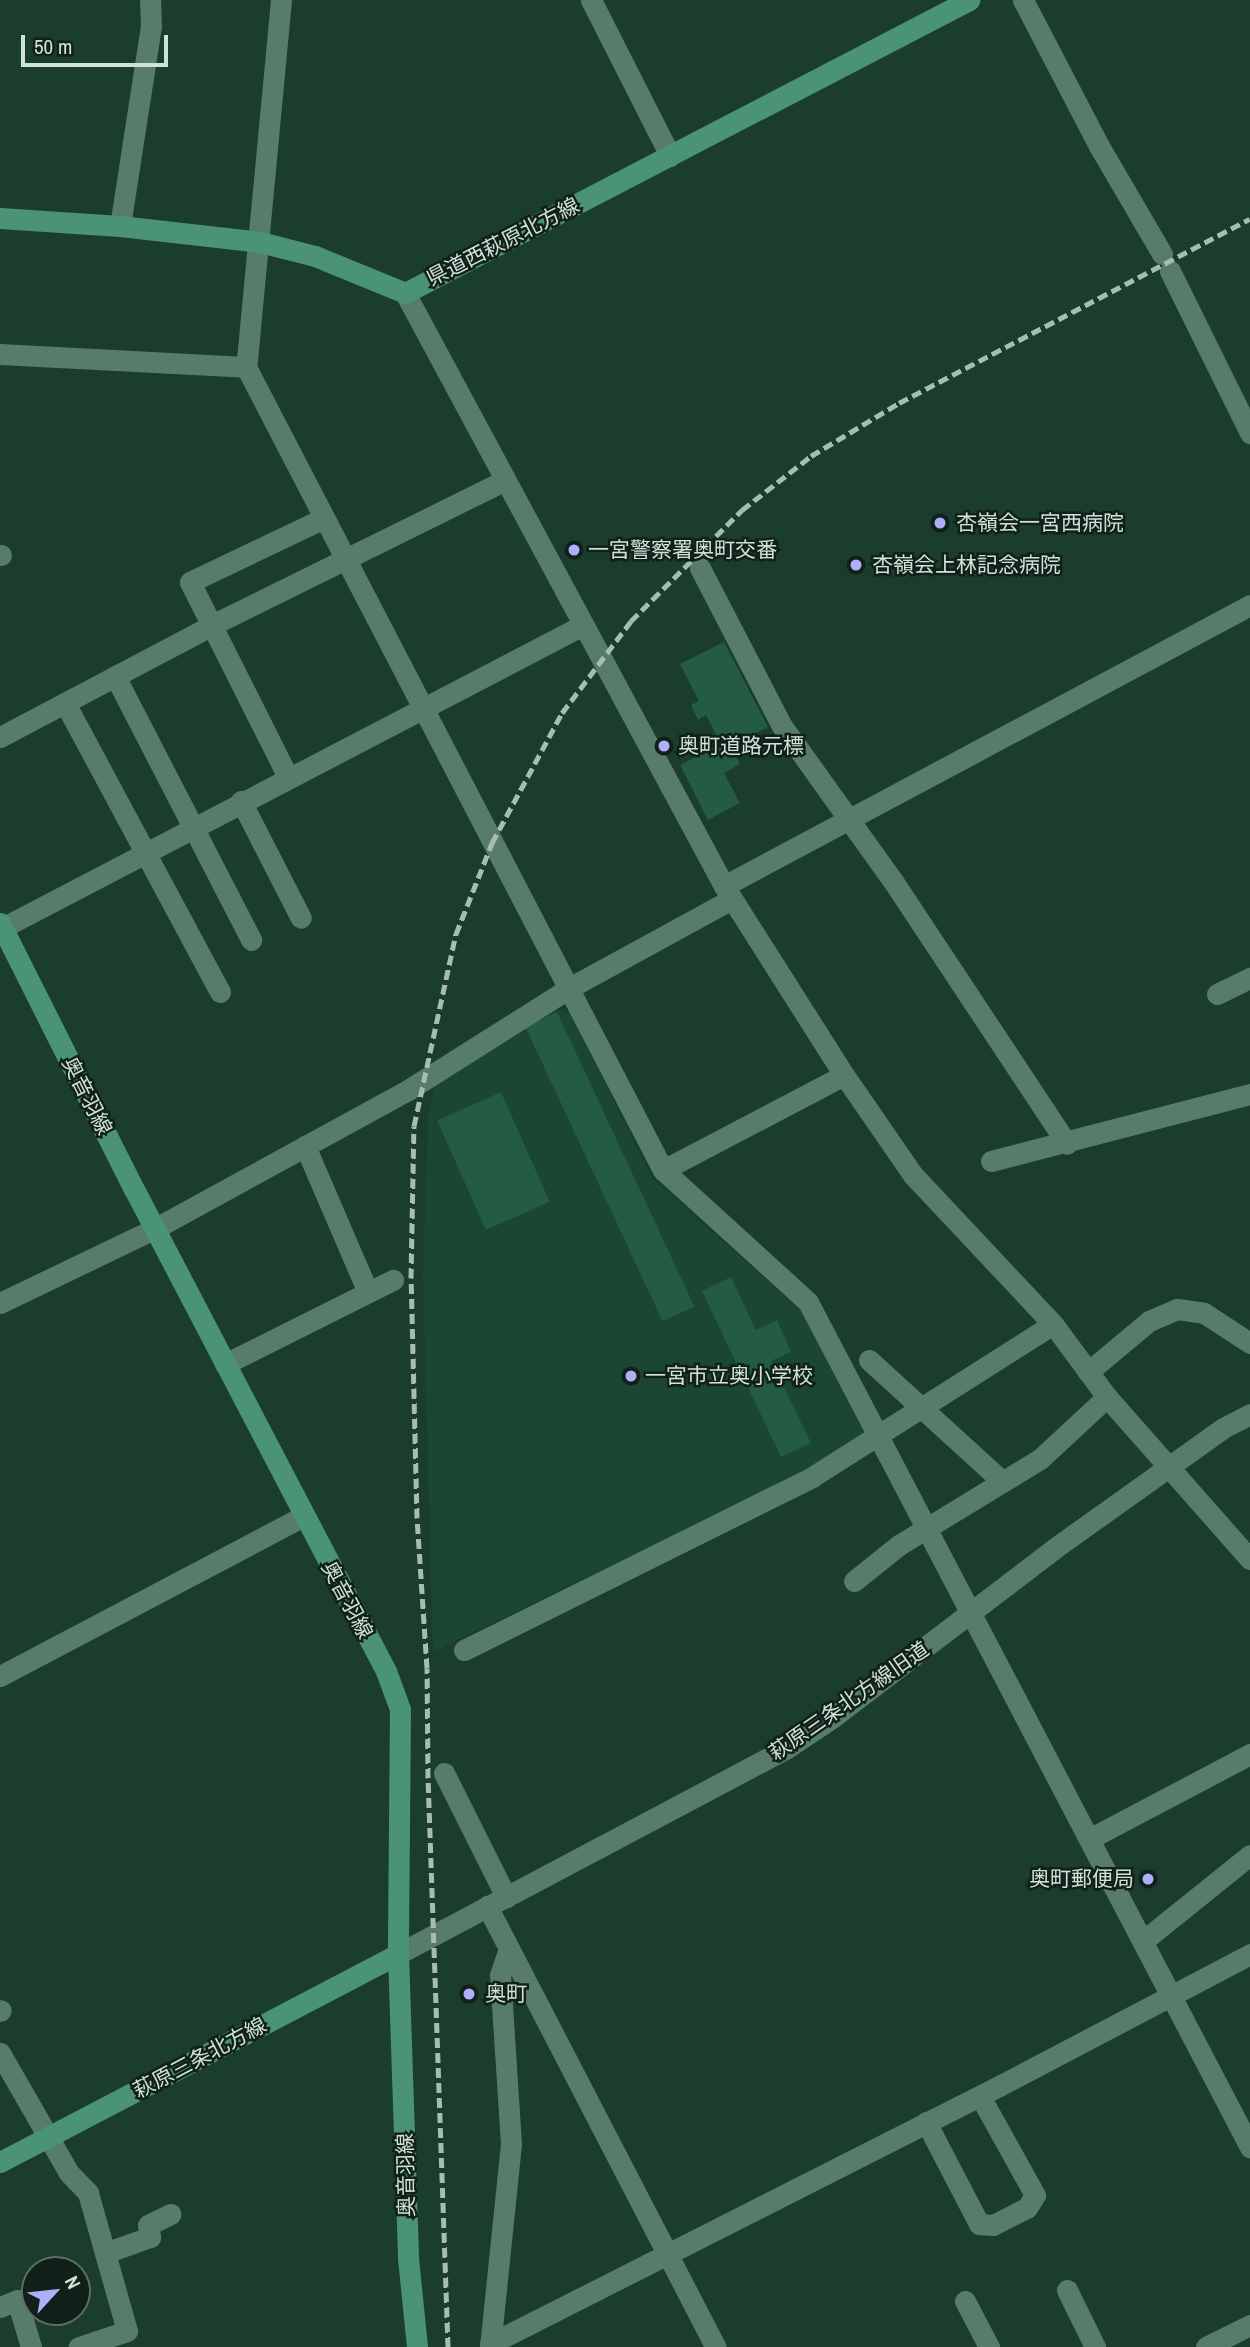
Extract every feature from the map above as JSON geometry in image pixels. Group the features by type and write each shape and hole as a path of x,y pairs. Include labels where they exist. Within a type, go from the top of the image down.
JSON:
{"main road":[{"name":"県道西萩原北方線","path":"0,218 120,226 260,242 316,256 405,293 969,0"},
{"name":"奥音羽線","path":"1,927 303,1516 386,1671 400,1709 398,1954 408,2258 417,2347"},
{"name":"萩原三条北方線","path":"0,2162 398,1954"}],"street":[{"path":"120,226 151,26 150,0"},
{"path":"281,0 246,367 420,708 570,987 663,1170 808,1302 1250,2147"},
{"path":"591,0 670,156"},
{"path":"1023,0 1099,146 1166,262 1250,433"},
{"path":"405,293 503,481 728,892 844,1075 914,1175 1053,1324 1107,1397 1250,1559"},
{"path":"0,354 246,367"},
{"path":"0,737 212,625 503,481"},
{"path":"288,777 190,582 324,518"},
{"path":"700,568 782,726 846,819 893,881 1067,1144"},
{"path":"0,1303 155,1229 408,1090 570,987 846,819 1250,605"},
{"path":"1,927 583,625"},
{"path":"114,676 251,940"},
{"path":"65,703 147,851 220,992"},
{"path":"241,801 301,918"},
{"path":"1217,994 1250,978"},
{"path":"663,1170 844,1075"},
{"path":"992,1161 1067,1144 1250,1094"},
{"path":"305,1146 368,1292"},
{"path":"225,1364 393,1280"},
{"path":"1088,1372 1149,1321 1177,1309 1204,1313 1250,1343"},
{"path":"464,1650 812,1476 1053,1324"},
{"path":"869,1360 922,1405 1002,1482"},
{"path":"854,1581 899,1545 926,1530 980,1492 1040,1459 1107,1397"},
{"name":"萩原三条北方線旧道","path":"398,1954 787,1748 1167,1468 1223,1428 1250,1414"},
{"path":"0,1675 303,1516"},
{"path":"1089,1839 1250,1754"},
{"path":"444,1773 497,1902 509,1949 716,2347"},
{"path":"1143,1941 1250,1855"},
{"path":"490,2345 510,2144 500,1975 509,1949"},
{"path":"490,2345 980,2096 1250,1954"},
{"path":"0,2053 69,2173 88,2193 127,2331 79,2347"},
{"path":"926,2122 979,2224 993,2225 1027,2208 1035,2195 980,2096"},
{"path":"105,2253 150,2237 148,2225 171,2214"},
{"path":"1066,2290 1095,2347"},
{"path":"0,2307 17,2300 30,2347"},
{"path":"965,2301 989,2347"},
{"path":"1206,2347 1250,2325"}],"shaded area":[{"name":"一宮市立奥小学校","path":"555,1009 570,1012 652,1178 808,1317 868,1435 795,1476 433,1652 423,1274 428,1117 437,1075"}],"building":[{"path":"724,642 768,727 731,746 740,764 724,773 740,803 708,820 680,765 721,744 706,715 698,720 691,705 699,701 680,664"},
{"path":"557,1012 694,1307 663,1321 525,1027"},
{"path":"501,1092 550,1202 486,1230 437,1120"},
{"path":"731,1277 756,1330 777,1320 791,1352 771,1361 811,1443 781,1457 702,1291"}],"railway":[{"path":"448,2347 428,1778 427,1668 417,1518 411,1278 414,1126 456,934 492,843 562,713 631,621 742,510 811,456 899,403 1250,219"}],"place":[{"name":"杏嶺会一宮西病院","path":"940,523"},
{"name":"一宮警察署奥町交番","path":"574,550"},
{"name":"杏嶺会上林記念病院","path":"856,565"},
{"name":"奥町道路元標","path":"664,746"},
{"name":"一宮市立奥小学校","path":"631,1376"},
{"name":"奥町郵便局","path":"1148,1879"},
{"name":"奥町","path":"469,1994"}]}
